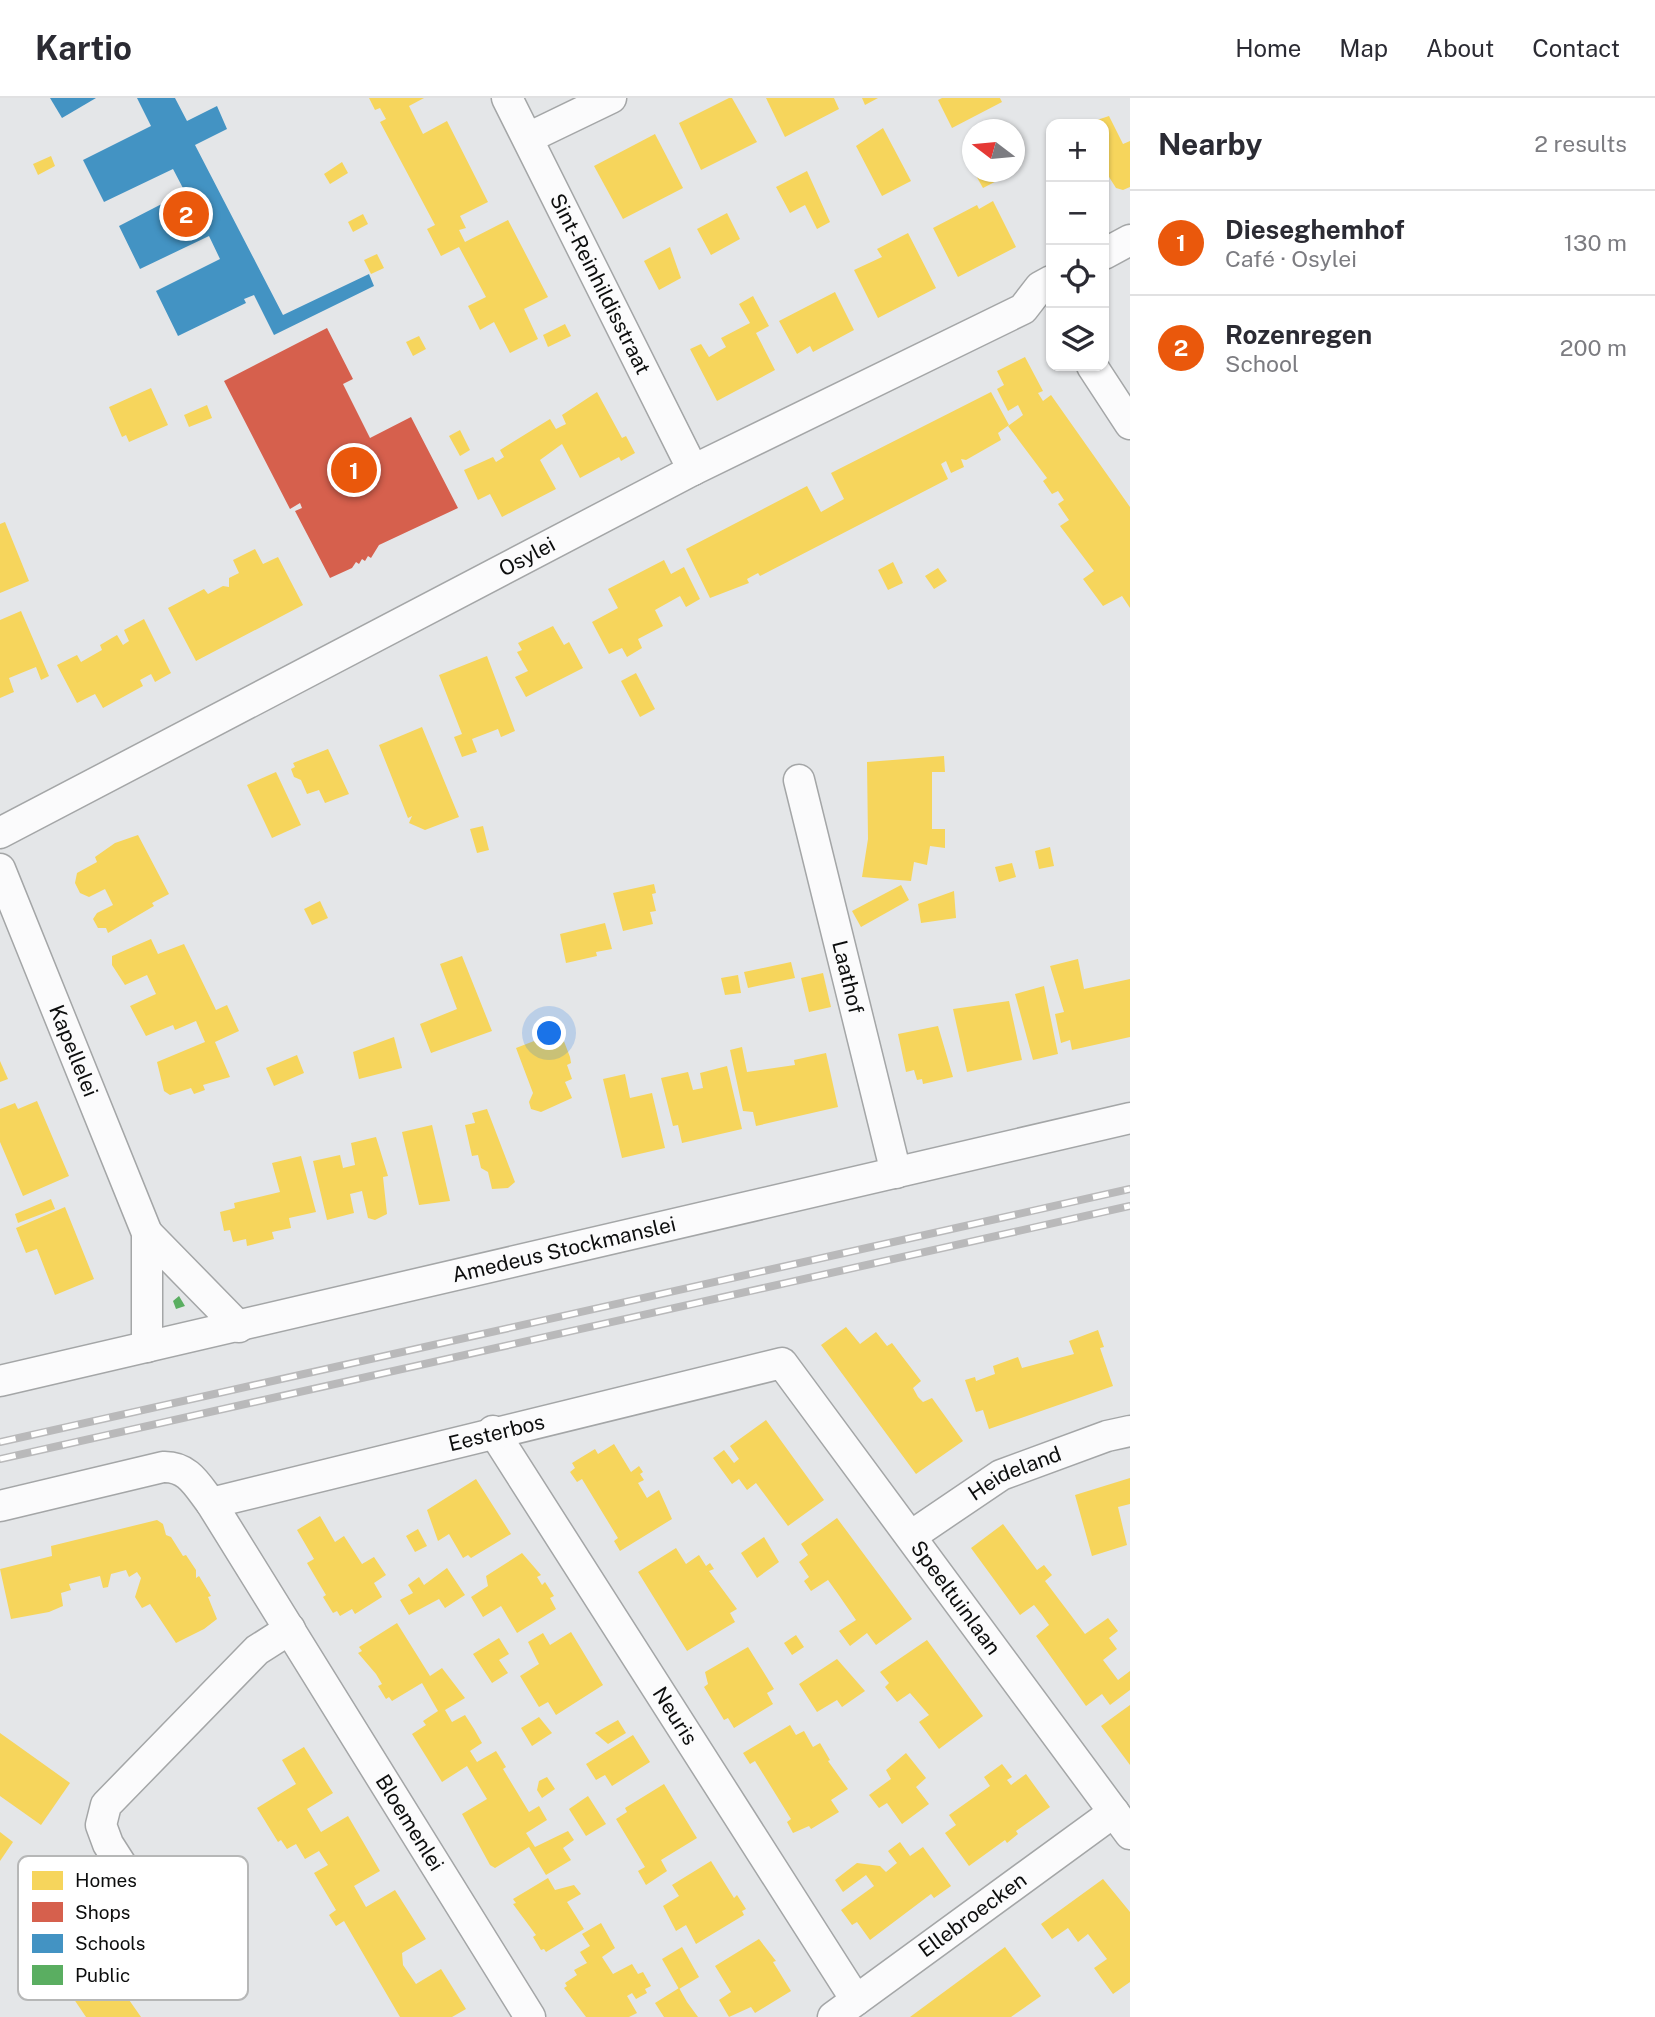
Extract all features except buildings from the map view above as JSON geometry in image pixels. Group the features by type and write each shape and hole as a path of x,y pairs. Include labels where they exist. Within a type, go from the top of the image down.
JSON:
{"street":[{"name":"Sint-Reinhildisstraat","path":"507,98 693,470"},
{"path":"528,138 611,98"},
{"path":"1109,251 1130,240"},
{"name":"Osylei","path":"0,833 693,470 1023,309 1046,292"},
{"path":"1095,371 1130,424"},
{"name":"Laathof","path":"799,780 895,1173"},
{"name":"Kapellelei","path":"0,869 146,1233 147,1347"},
{"name":"Amedeus Stockmanslei","path":"0,1381 1130,1118"},
{"name":"Kapellelei","path":"146,1233 239,1327"},
{"name":"Eesterbos","path":"211,1503 493,1431 782,1363"},
{"name":"Speeltuinlaan","path":"782,1363 1122,1823"},
{"name":"Neuris","path":"493,1431 844,2009"},
{"name":"Heideland","path":"911,1536 1001,1475 1107,1436 1130,1431"},
{"name":"Bloemenlei","path":"0,1506 173,1467 188,1474 211,1503 530,2017"},
{"path":"116,1856 101,1825 106,1805 257,1650 290,1629"},
{"name":"Ellebroecken","path":"844,2009 1122,1823"}],"railway":[{"path":"0,1442 1130,1189"},
{"path":"0,1459 1130,1206"}],"place":[{"name":"Rozenregen","path":"186,214"},
{"name":"Dieseghemhof","path":"354,470"}]}
